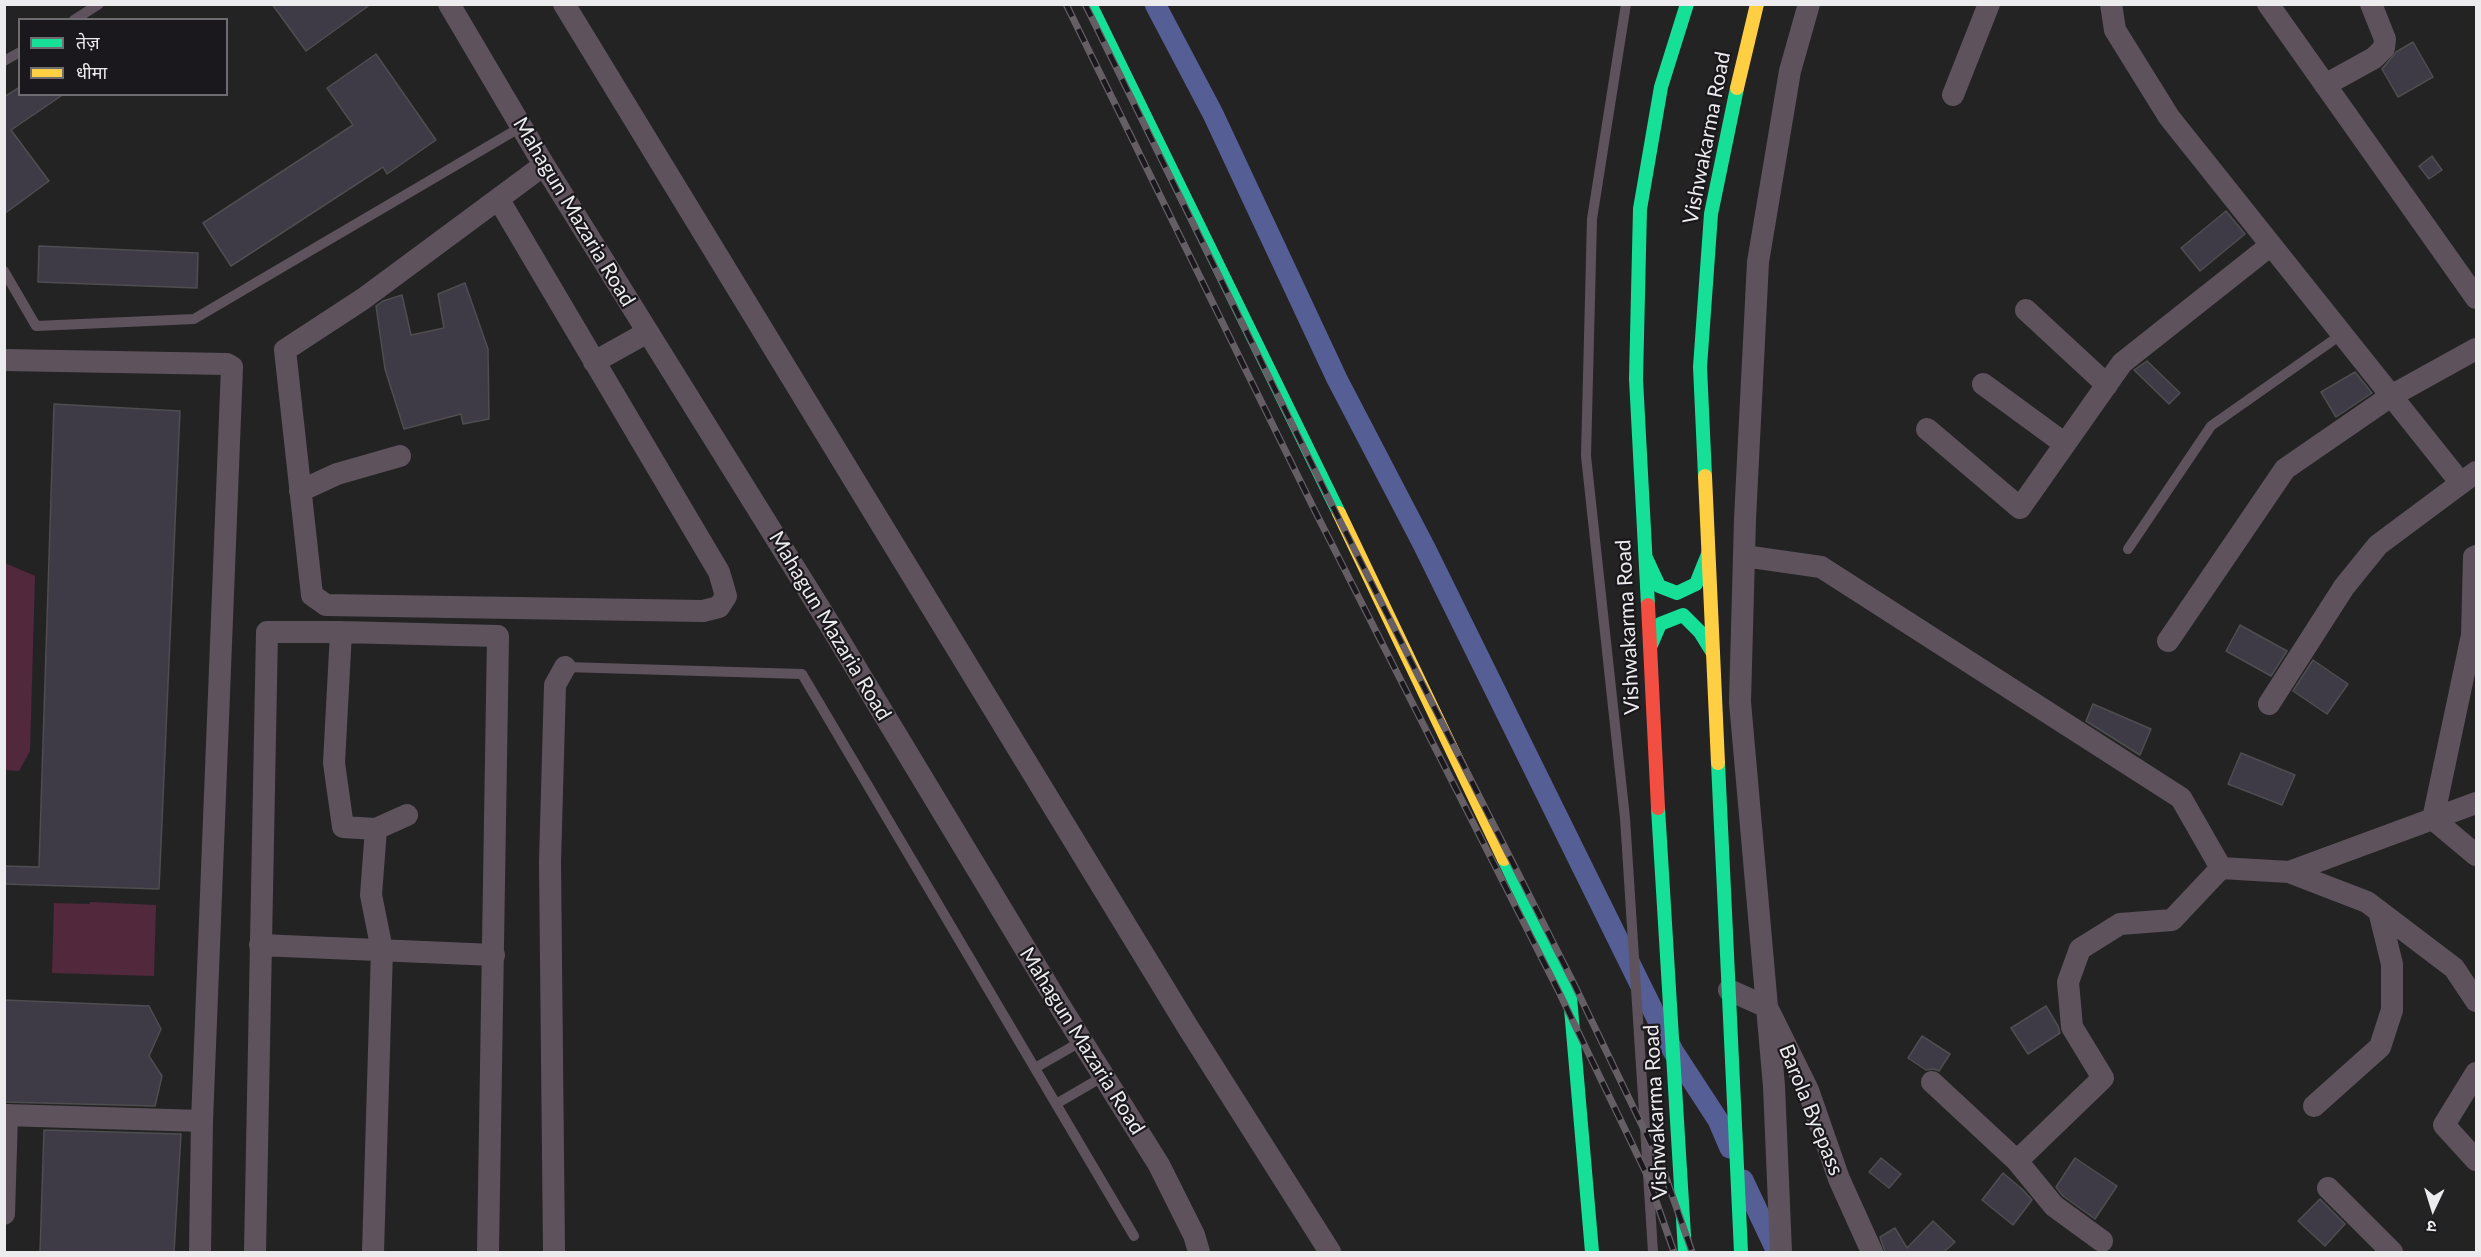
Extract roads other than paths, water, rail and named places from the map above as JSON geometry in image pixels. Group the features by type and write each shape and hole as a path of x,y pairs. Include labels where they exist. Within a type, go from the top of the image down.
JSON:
{"main road":[{"path":"1090,4 1304,439 1570,997 1592,1252"},
{"name":"Vishwakarma Road","path":"1685,1252 1636,379 1641,209 1661,87 1687,4"},
{"name":"Vishwakarma Road","path":"1741,1252 1700,367 1711,214 1757,4"},
{"path":"1646,558 1659,586 1677,593 1696,584 1708,554"},
{"path":"1651,645 1660,624 1683,615 1700,632 1713,653"}],"street":[{"name":"Mahagun Mazaria Road","path":"449,4 544,165 830,625 1082,1041 1160,1165 1194,1235 1199,1252"},
{"path":"564,4 1189,1029 1330,1252"},
{"path":"1780,1252 1774,1086 1740,702 1744,556 1758,262 1790,71 1809,4"},
{"path":"1953,95 1989,4"},
{"path":"2111,4 2115,30 2169,117 2391,396 2468,477 2378,545 2344,587 2269,704"},
{"path":"2268,4 2476,298"},
{"path":"2325,85 2374,58 2384,48 2385,39 2371,4"},
{"path":"499,200 719,572 726,596 719,607 703,610 326,605 312,595 285,350 363,299 544,165"},
{"path":"1927,429 2020,508 2122,363 2271,245"},
{"path":"2026,310 2107,386"},
{"path":"594,362 648,332"},
{"path":"2168,641 2285,470 2391,396 2476,349"},
{"path":"4,360 227,364 232,367 202,1121 200,1252"},
{"path":"1983,384 2065,444"},
{"path":"300,491 337,474 400,456"},
{"path":"1744,556 1821,567 2181,798 2221,868"},
{"path":"2433,819 2472,635 2474,557 2476,556"},
{"path":"255,1252 267,632 498,636 488,1252"},
{"path":"340,632 334,763 343,827 376,829 407,815"},
{"path":"554,1252 550,862 555,685 565,667"},
{"path":"2289,873 2476,803"},
{"path":"2433,819 2476,855"},
{"path":"373,1252 381,950 371,895 376,829"},
{"path":"2221,868 2289,873 2367,902 2454,968 2476,1001"},
{"path":"2017,1161 2103,1078 2072,1027 2068,982 2080,949 2120,924 2172,920 2221,868"},
{"path":"2314,1106 2380,1047 2392,1010 2392,964 2379,911"},
{"path":"260,945 494,954"},
{"path":"1729,990 1767,1007"},
{"name":"Barola Byepass","path":"1767,1007 1808,1090 1839,1179 1872,1252"},
{"path":"2476,1073 2444,1125 2476,1160"},
{"path":"1932,1082 2017,1161 2054,1206 2102,1242"},
{"path":"4,1214 6,1115 202,1121"},
{"path":"2328,1188 2392,1252"}],"lane":[{"path":"77,18 99,4"},
{"path":"1626,4 1592,219 1586,456 1625,818 1653,1252"},
{"path":"4,61 18,53"},
{"path":"4,271 36,326 194,319 521,127"},
{"path":"2128,549 2211,426 2342,334"},
{"path":"565,667 802,674 1134,1236"},
{"path":"1035,1068 1082,1041"},
{"path":"1056,1104 1104,1076"}],"waterway":[{"path":"1155,4 1213,114 1337,379 1424,546 1673,1051 1718,1120 1730,1148"},
{"path":"1743,1180 1777,1252"}],"railway":[{"path":"1066,4 1316,513 1558,990 1647,1175 1674,1252"},
{"path":"1085,4 1332,505 1573,982 1663,1169 1692,1252"}]}
